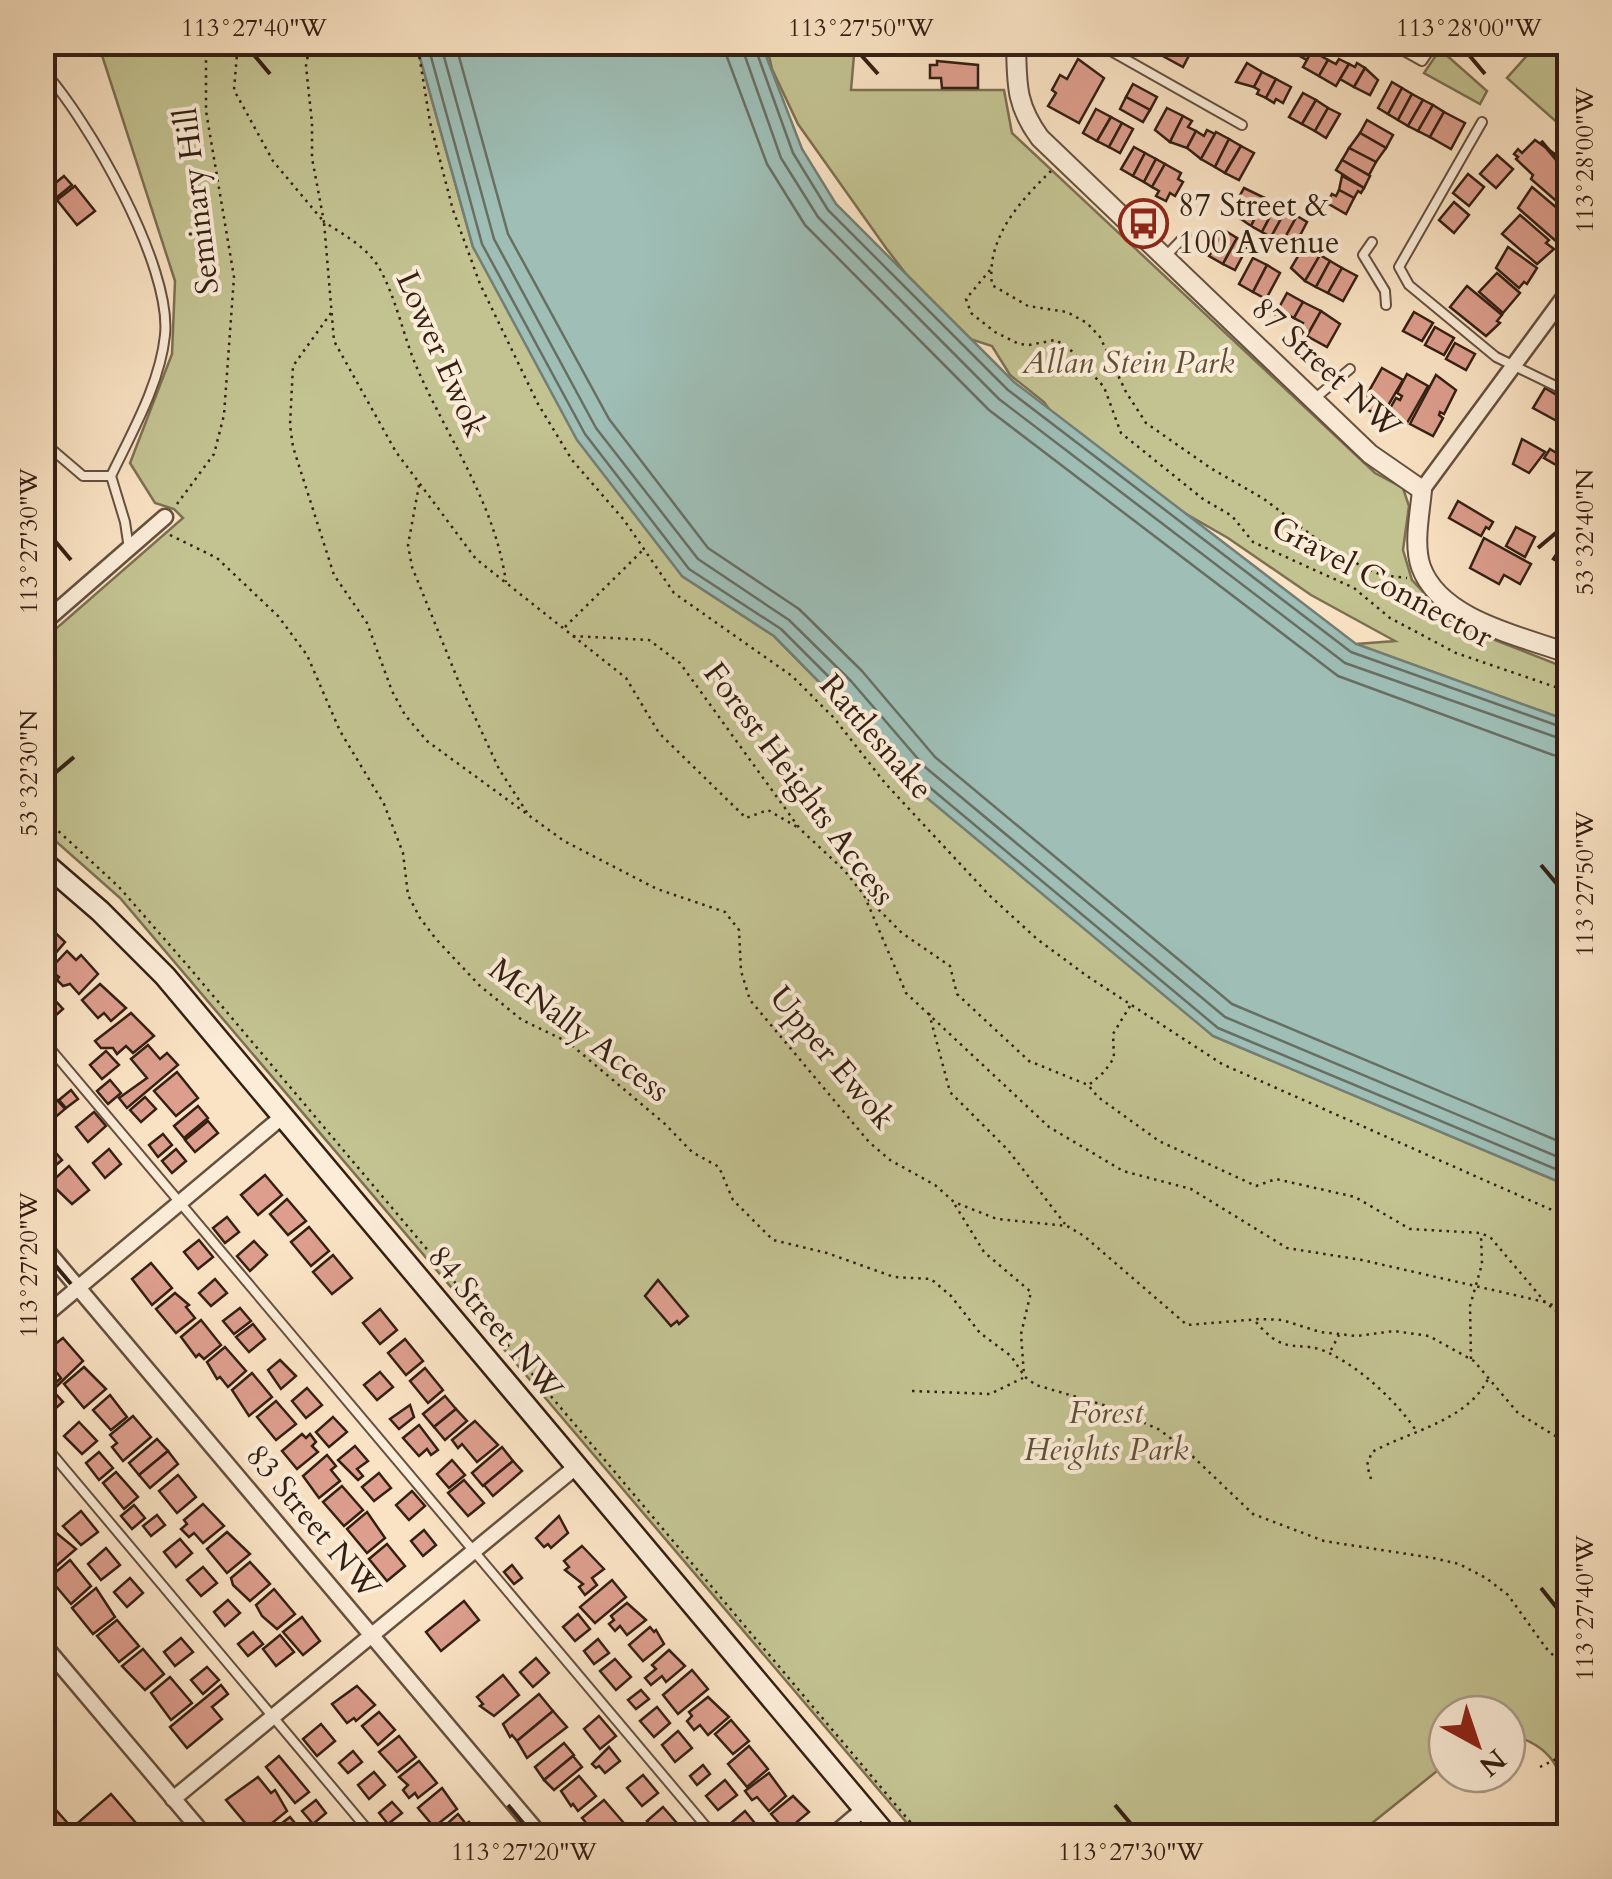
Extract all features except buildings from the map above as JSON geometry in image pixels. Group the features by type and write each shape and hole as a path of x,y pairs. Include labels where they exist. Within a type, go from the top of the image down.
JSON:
{"main road":[{"name":"84 Street NW","path":"42,861 100,911 165,976 887,1836"}],"street":[{"name":"87 Street NW","path":"1016,42 1018,95 1024,116 1040,138 1370,454 1422,490"},
{"path":"1570,289 1422,490 1418,539 1420,564 1428,581 1451,607 1570,654"},
{"path":"42,624 166,517"},
{"path":"42,1318 282,1117"},
{"name":"83 Street NW","path":"42,1245 540,1836"},
{"path":"174,1798 577,1466"},
{"path":"42,1643 205,1836"},
{"path":"832,1836 864,1809"}],"lane":[{"path":"1095,42 1242,125"},
{"path":"1388,42 1422,61 1435,42"},
{"path":"42,69 65,93 112,170 161,293 166,331 160,364 111,476 129,549"},
{"path":"1482,122 1398,267 1409,285 1496,357 1570,394"},
{"path":"1165,257 1186,235"},
{"path":"1372,242 1364,254 1385,291 1386,305"},
{"path":"1313,400 1350,369"},
{"path":"42,441 83,476 111,476"},
{"path":"42,1039 714,1836"},
{"path":"42,1442 373,1836"}],"path":[{"name":"Seminary Hill","path":"166,517 192,488 214,454 224,415 234,276 206,110 206,42"},
{"path":"238,42 234,90 274,161 324,222"},
{"path":"310,42 306,66 312,158 324,222 334,341 396,452 476,559 626,678 659,732 746,818 768,810 800,828"},
{"name":"Rattlesnake","path":"416,42 430,122 480,284 538,404 572,460 624,520 674,593 792,676 834,718 885,784 1025,928 1087,976 1222,1064 1570,1218"},
{"path":"1062,159 1021,199 1002,230 990,270 992,285 1028,306 1067,312 1094,328 1146,423 1212,469 1264,498 1335,553 1381,575 1428,581"},
{"name":"Lower Ewok","path":"324,222 359,245 378,266 418,370 490,512 506,582"},
{"name":"Gravel Connector","path":"990,270 966,298 971,313 1019,344 1055,340 1067,346 1104,387 1120,433 1203,499 1232,516 1253,542 1354,588 1390,618 1456,652 1570,692"},
{"name":"Upper Ewok","path":"332,313 293,366 290,425 294,448 334,575 367,623 392,691 406,715 427,741 564,841 657,889 725,912 739,930 741,971 750,1000 870,1142 890,1160 935,1185 954,1202 997,1219 1067,1226"},
{"path":"419,484 408,545 412,566 499,769 529,816"},
{"name":"McNally Access","path":"166,517 164,528 168,534 217,558 278,616 306,655 340,731 384,804 403,853 413,908 436,939 480,986 522,1020 568,1042 666,1124 692,1152 719,1168 733,1200 773,1240 894,1276 931,1278 980,1332 1011,1356 1024,1377 1036,1385 1107,1406 1160,1430 1252,1514 1324,1540 1459,1564 1486,1578 1508,1595 1546,1648 1570,1672"},
{"path":"564,628 644,549"},
{"name":"Forest Heights Access","path":"573,636 648,640 680,663 800,828 864,895 906,993 1049,1127 1123,1170 1191,1189 1287,1248 1362,1260 1544,1302 1570,1322"},
{"path":"42,816 118,887 188,966 922,1836"},
{"path":"864,895 902,933 950,966 957,994 1029,1061 1088,1085 1098,1097 1159,1141 1256,1186 1276,1179 1355,1198 1410,1229 1481,1233 1491,1238 1544,1302 1570,1312"},
{"path":"1088,1085 1114,1058 1114,1034 1131,1005"},
{"path":"929,1012 950,1092 1008,1150 1067,1226 1084,1236 1187,1325 1282,1320 1320,1332 1357,1336 1394,1331 1429,1336 1471,1359 1518,1413 1570,1445"},
{"path":"912,1391 990,1394 1024,1377 1021,1334 1031,1292 984,1252 954,1202"},
{"path":"1471,1359 1470,1306 1482,1264 1481,1233"},
{"path":"1254,1319 1280,1344 1330,1353 1355,1370 1392,1402 1417,1432"},
{"path":"1330,1353 1340,1334"},
{"path":"1371,1478 1367,1464 1372,1452 1460,1410 1480,1394 1488,1378"},
{"path":"1540,1766 1556,1759 1570,1742"},
{"path":"1396,1825 1405,1836"}],"green space":[{"path":"1445,42 1456,43 1444,53 1487,91 1480,104 1424,73"},
{"path":"1539,42 1569,43 1569,133 1507,78"},
{"name":"Forest Heights Park","path":"98,43 416,43 473,247 682,576 774,636 834,697 1213,1036 1569,1186 1569,1836 1560,1836 1564,1801 1558,1771 1541,1748 1527,1741 1527,1694 1427,1694 1427,1779 1356,1836 918,1836 120,898 43,830 43,640 183,518 174,509 155,503 130,463 172,354 175,281"},
{"name":"Allan Stein Park","path":"766,43 855,43 851,90 1004,90 1012,133 1375,473 1403,488 1409,506 1403,550 1412,580 1454,624 1569,669 1569,721 1356,644 1395,641 1311,595 1228,538 1153,495 1056,419 1044,402 1010,375 992,346 970,339 906,274 798,124 772,69"}],"water":[{"path":"416,43 761,43 802,149 836,204 1014,382 1356,644 1569,721 1569,1186 1213,1036 909,783 774,636 682,576 577,440 473,247"}],"place":[{"name":"87 Street & 100 Avenue","path":"1143,224"}]}
